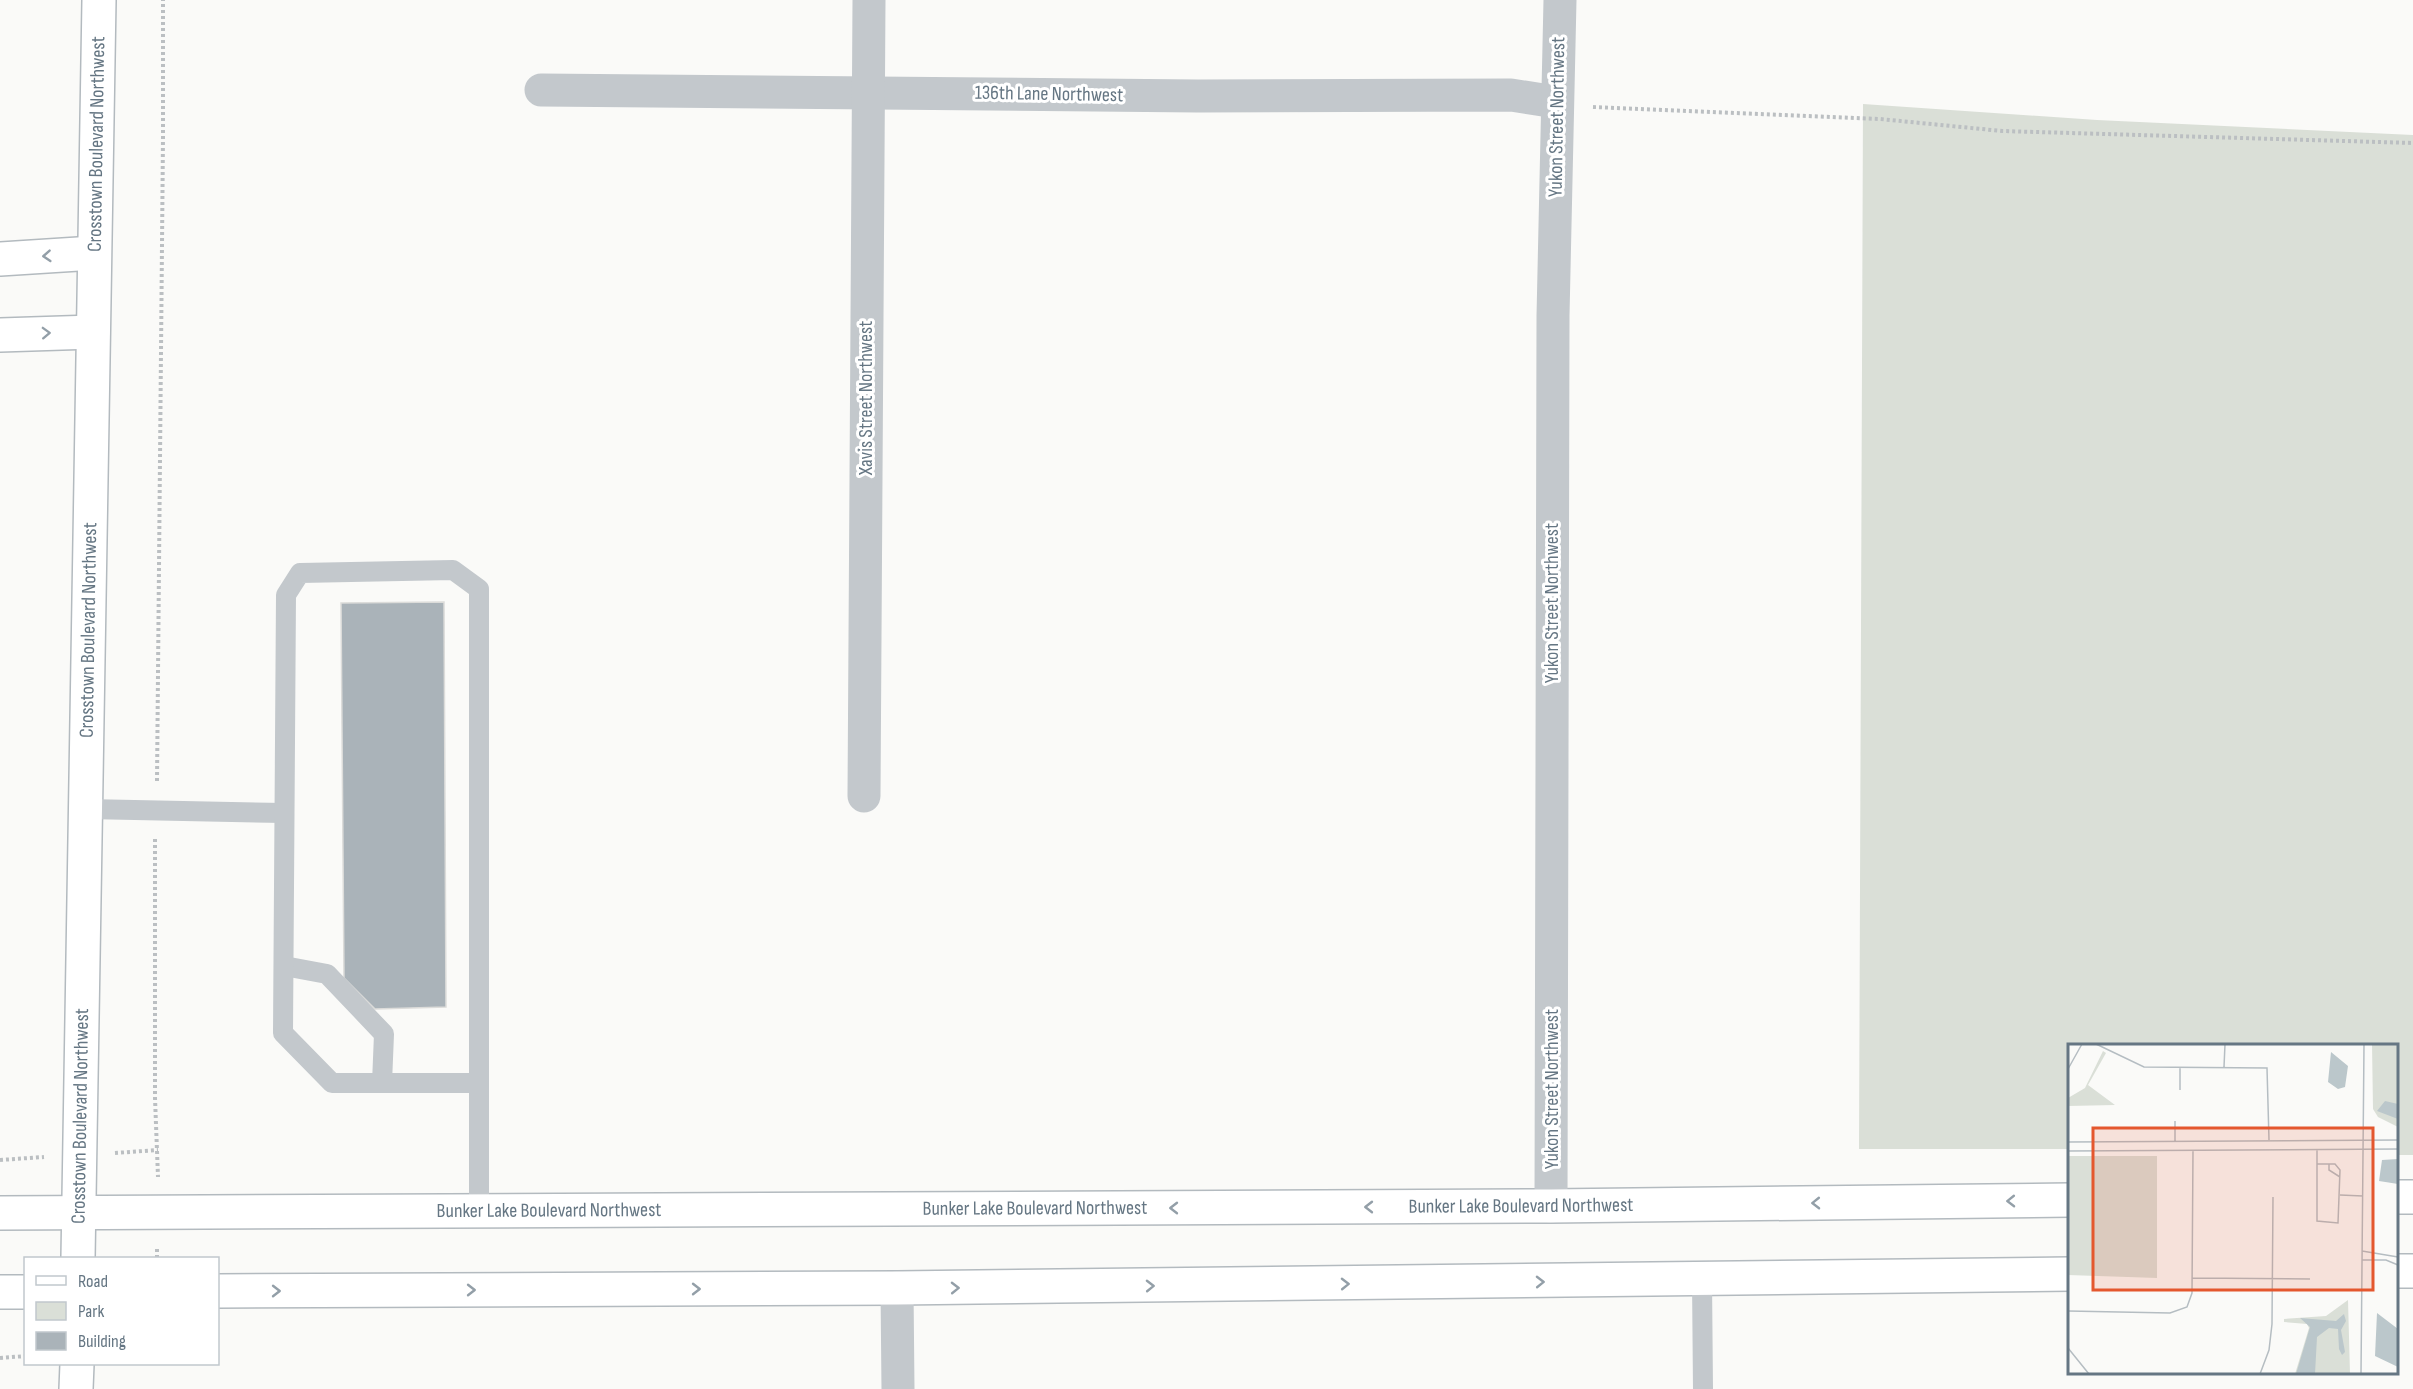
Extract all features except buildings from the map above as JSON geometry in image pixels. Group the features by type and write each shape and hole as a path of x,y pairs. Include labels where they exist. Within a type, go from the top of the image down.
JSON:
{"main road":[{"name":"Crosstown Boulevard Northwest","path":"78,1257 99,0"},
{"path":"0,259 94,253"},
{"path":"0,335 93,332"},
{"name":"Bunker Lake Boulevard Northwest","path":"0,1213 1551,1206 2068,1200"},
{"path":"219,1291 897,1288 2068,1274"},
{"path":"0,1292 24,1292"},
{"path":"76,1389 77,1365"}],"street":[{"name":"Xavis Street Northwest","path":"864,796 869,0"},
{"name":"Yukon Street Northwest","path":"1551,1206 1553,316 1560,0"},
{"name":"136th Lane Northwest","path":"541,90 1198,96 1511,95 1556,102"},
{"path":"897,1288 898,1389"}],"lane":[{"path":"479,1083 332,1083 283,1033 286,595 300,573 453,570 479,589 479,1083 479,1212"},
{"path":"86,809 284,813"},
{"path":"284,966 327,974 384,1034 382,1083"},
{"path":"1702,1279 1703,1389"}],"path":[{"path":"158,1150 154,1098 156,810 159,744 163,0"},
{"path":"1556,102 1606,109 1880,119 2002,131 2413,143"},
{"path":"0,1358 24,1356"}],"green space":[{"path":"1863,104 2097,120 2413,135 2413,1155 2398,1155 2398,1044 2068,1044 2068,1149 1859,1149"}]}
